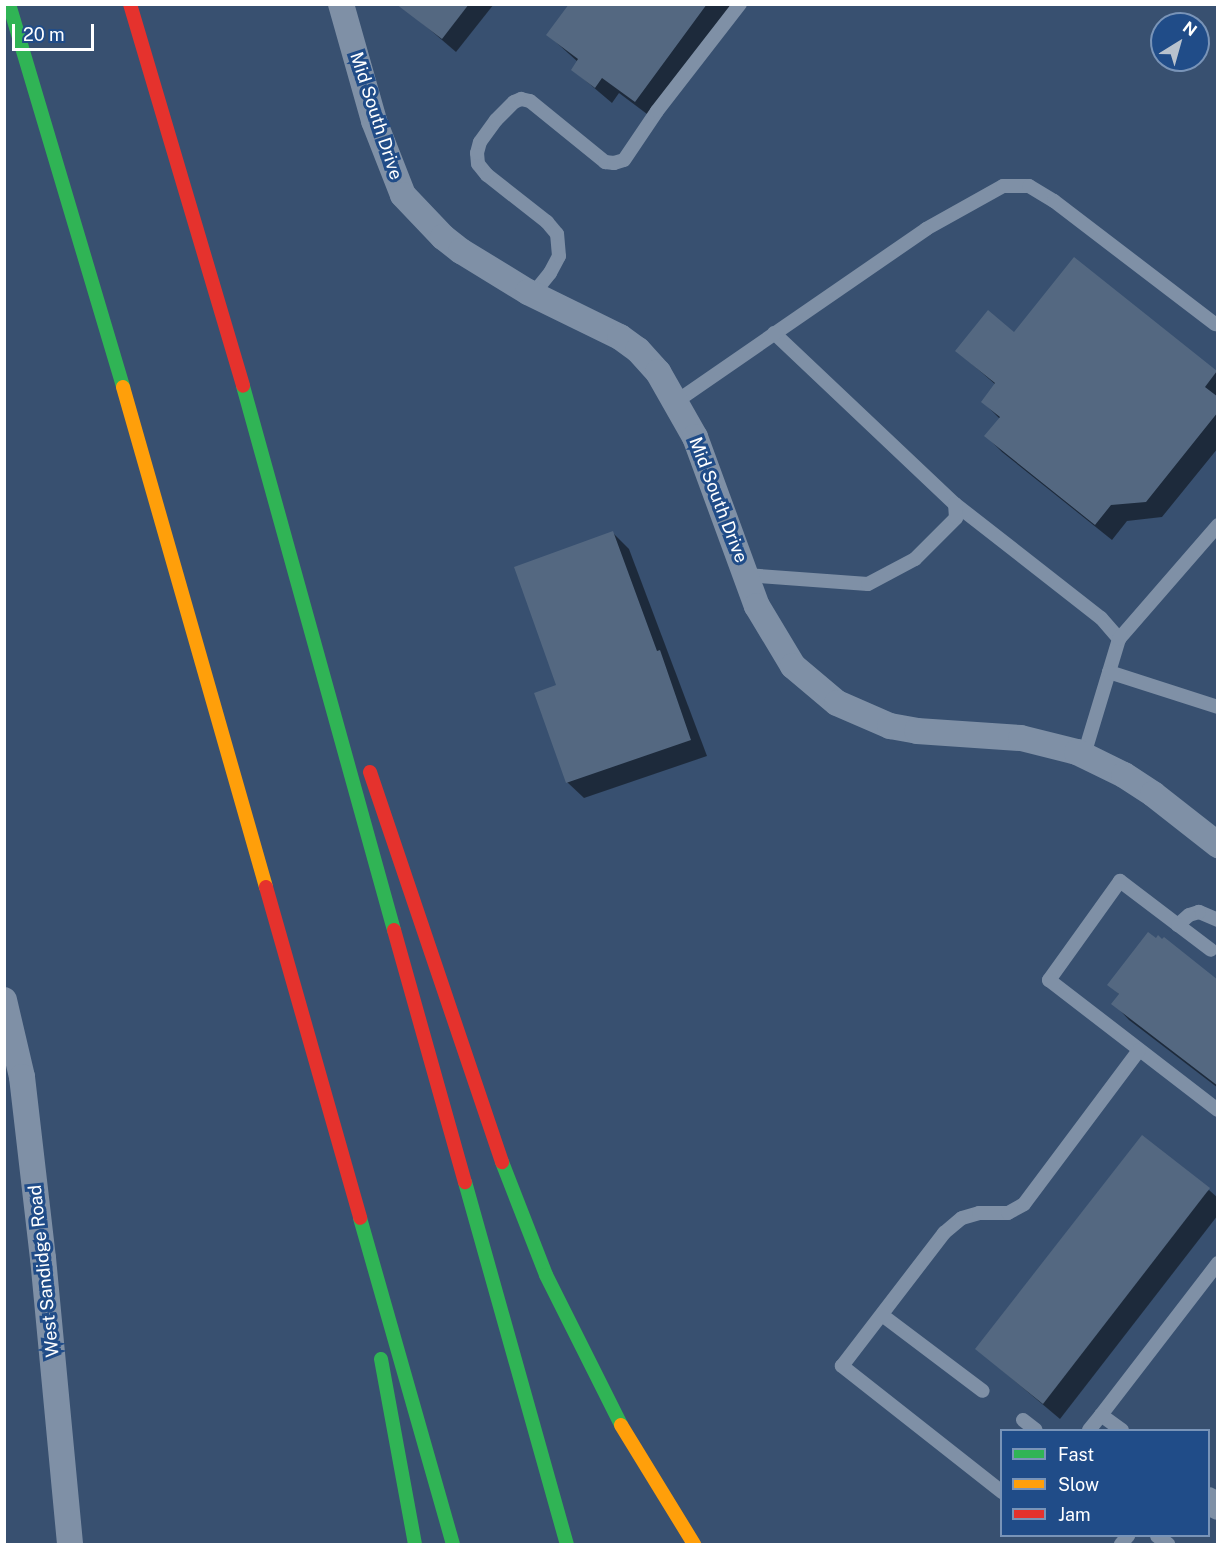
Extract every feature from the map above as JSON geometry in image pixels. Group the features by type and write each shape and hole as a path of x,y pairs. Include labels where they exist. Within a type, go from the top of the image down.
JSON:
{"highway":[{"path":"9,4 79,232 453,1545"},
{"path":"130,4 278,506 304,612 567,1545"},
{"path":"304,612 353,731"},
{"path":"367,764 495,1146 546,1275 623,1429 694,1545"},
{"path":"369,1244 382,1363 415,1545"}],"street":[{"name":"Mid South Drive","path":"340,4 374,122 403,195 443,237 460,251 533,294 590,321 638,350 658,372 677,401 695,437 758,606 786,657 822,693 837,703 875,720 908,730 1021,738 1083,755 1125,775 1154,794 1217,845"},
{"name":"West Sandidge Road","path":"4,1000 22,1077 43,1258 70,1545"}],"lane":[{"path":"533,294 550,273 559,256 557,234 547,222 487,175 478,164 477,153 480,142 508,108 521,99 530,102 605,162 614,164 624,160 657,111 740,4"},
{"path":"677,401 926,229 1003,186 1029,186 1054,201 1215,324"},
{"path":"774,333 955,504 1101,618 1119,639"},
{"path":"746,575 868,584 915,559 956,518 955,504"},
{"path":"1083,755 1119,639 1218,525"},
{"path":"1109,672 1218,707"},
{"path":"1211,950 1120,882 1049,980 1218,1110"},
{"path":"1178,925 1189,915 1199,912 1218,920"},
{"path":"1000,1490 842,1366 944,1233 962,1218 979,1213 1008,1213 1024,1204 1139,1050"},
{"path":"1090,1429 1218,1263"},
{"path":"882,1315 983,1391"},
{"path":"1101,1415 1119,1429"},
{"path":"1023,1420 1034,1429"}],"building":[{"path":"396,4 469,4 442,39"},
{"path":"569,4 707,4 635,102 602,78 595,88 571,70 578,59 546,35"},
{"path":"1074,257 1217,371 1205,387 1218,397 1218,412 1146,502 1111,505 1095,525 984,436 1000,417 981,402 995,383 955,351 988,310 1014,332"},
{"path":"613,531 657,651 660,650 691,740 566,783 534,693 556,685 514,567"},
{"path":"1148,932 1156,938 1158,935 1162,939 1164,937 1218,980 1218,1086 1111,1004 1119,994 1107,985"},
{"path":"1142,1135 1210,1188 1043,1404 975,1349"}],"traffic: fast":[{"path":"9,4 123,387"},
{"path":"243,386 394,930"},
{"path":"502,1162 546,1275 621,1425"},
{"path":"465,1182 567,1544"},
{"path":"360,1218 453,1544"},
{"path":"381,1359 415,1544"}],"traffic: slow":[{"path":"123,387 266,887"},
{"path":"621,1425 694,1544"}],"traffic: jam":[{"path":"130,4 243,386"},
{"path":"370,772 502,1162"},
{"path":"266,887 360,1218"},
{"path":"394,930 465,1182"}]}
